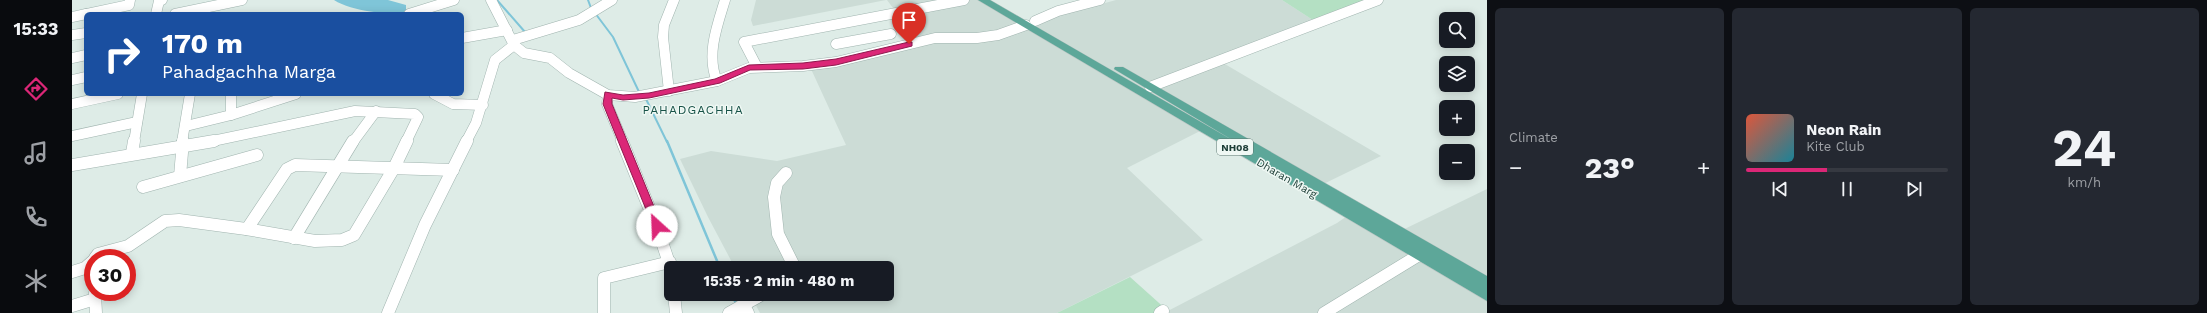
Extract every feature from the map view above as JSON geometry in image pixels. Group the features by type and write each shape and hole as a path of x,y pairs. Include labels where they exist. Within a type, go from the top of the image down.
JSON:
{"main road":[{"name":"Dharan Marg","path":"983,0 1031,23 1150,87 1487,283"},
{"name":"Dharan Marg","path":"998,0 1031,23 1487,295"}],"street":[{"path":"98,12 129,6 130,0"},
{"path":"156,12 159,1 162,0"},
{"path":"185,12 242,0"},
{"path":"416,12 454,0"},
{"path":"491,0 513,43 524,53 550,58 569,73 608,94 635,97 717,81 749,68 803,66 844,60 935,38 977,38 998,35 1058,11 1100,0"},
{"path":"388,313 422,232 483,105 495,60 513,43 579,20 612,0"},
{"path":"669,91 663,37 664,25 674,0"},
{"path":"717,81 714,75 713,64 715,35 725,0"},
{"path":"757,67 744,42 964,0"},
{"path":"1150,87 1378,0"},
{"path":"72,17 84,15"},
{"path":"464,38 507,30"},
{"path":"844,60 834,41 889,31 900,47"},
{"path":"72,35 84,32"},
{"path":"72,58 84,55"},
{"path":"72,80 84,77"},
{"path":"608,94 607,104 669,261"},
{"path":"72,104 109,96"},
{"path":"132,153 142,96"},
{"path":"180,176 182,145 190,96"},
{"path":"231,96 231,115"},
{"path":"186,126 231,115 290,96"},
{"path":"438,96 453,104 483,105"},
{"path":"72,165 132,153 182,145 215,142 355,111 415,114 418,117 394,168 354,235 336,241 311,240 247,229 201,225 179,220 165,221 128,246 117,249"},
{"path":"294,238 370,117 376,111"},
{"path":"72,136 137,122"},
{"path":"143,187 257,155"},
{"path":"247,229 287,169 295,165 453,170"},
{"path":"786,173 780,178 774,188 772,196 777,216 778,236 785,245 792,261"},
{"path":"1324,313 1419,255"},
{"path":"604,313 604,278 664,266"},
{"path":"72,272 84,268"},
{"path":"72,306 84,300"},
{"path":"95,301 96,313"},
{"path":"675,301 676,313"},
{"path":"738,310 753,301"}],"shaded area":[{"path":"756,0 886,0 753,26 751,20"},
{"path":"887,0 983,0 1026,25 1116,0 1282,0 1316,22 1218,60 1381,156 1309,191 1204,129 1127,168 1203,240 1057,313 760,313 754,301 894,301 894,261 731,261 680,159 711,151 777,161 846,145 811,69 917,40"},
{"path":"1487,189 1487,313 1164,313 1337,223 1350,214 1388,237"}],"green space":[{"path":"1282,0 1375,0 1316,22"},
{"path":"1130,277 1168,311 1163,313 1057,313"}],"water":[{"path":"334,0 388,0 406,5 407,12 374,12 360,10"}],"waterway":[{"path":"497,0 525,32"},
{"path":"588,0 591,8"},
{"path":"595,13 613,37 640,94"},
{"path":"646,99 667,142"},
{"path":"667,141 717,261"},
{"path":"735,301 737,305"}],"district":[{"name":"PAHADGACHHA","path":"693,110"}],"route":[{"path":"657,226 646,203 607,104 606,98 608,94 623,98 649,96 717,81 749,68 803,66 836,62 909,44"}]}
